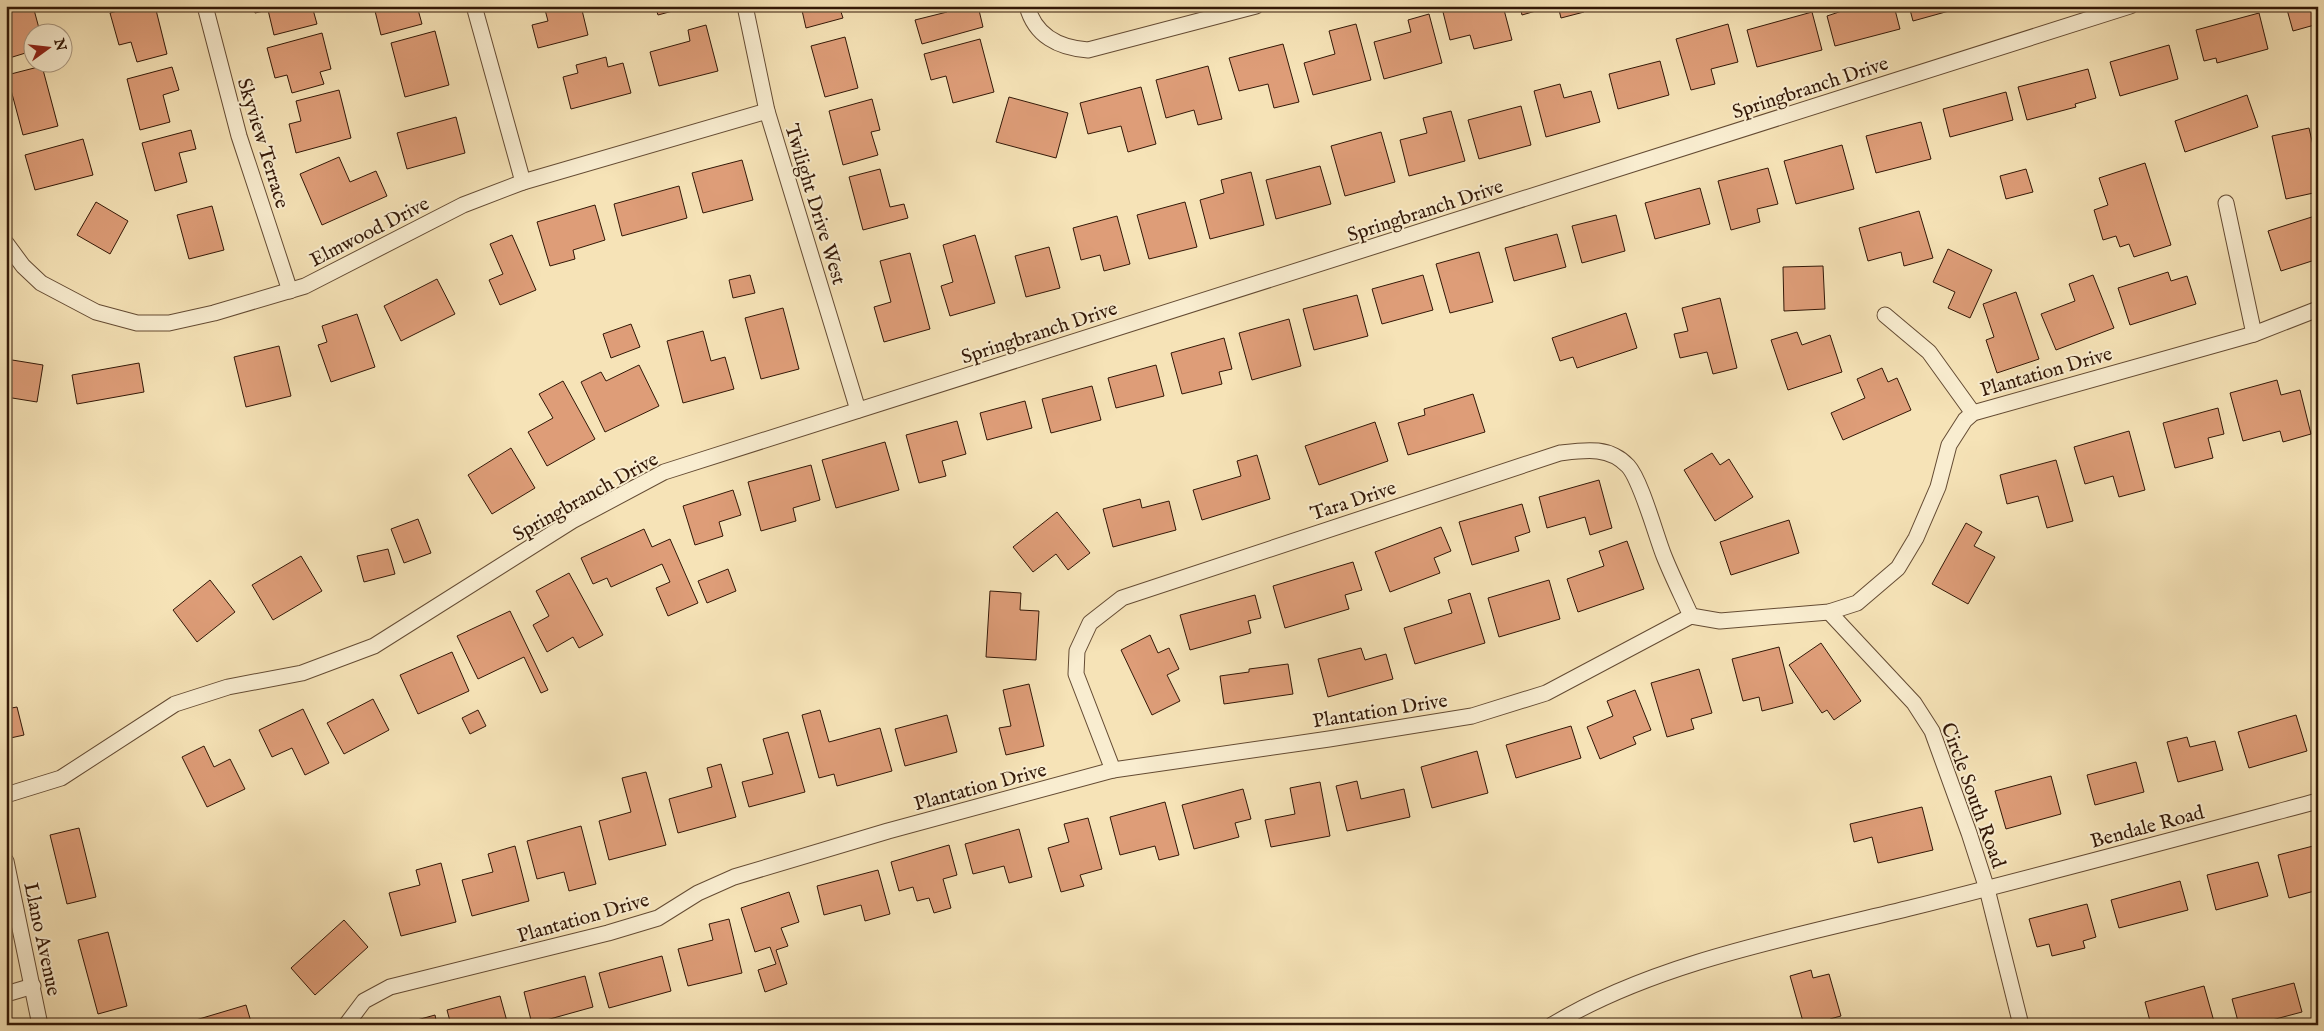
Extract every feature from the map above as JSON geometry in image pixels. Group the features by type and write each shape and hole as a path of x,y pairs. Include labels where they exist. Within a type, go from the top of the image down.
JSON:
{"street":[{"name":"Skyview Terrace","path":"205,6 239,136 290,291"},
{"path":"474,6 523,182"},
{"name":"Twilight Drive West","path":"745,6 767,110 858,410"},
{"path":"1027,6 1039,30 1053,42 1070,48 1088,50 1256,6"},
{"name":"Springbranch Drive","path":"6,795 61,778 175,704 193,696 228,687 302,673 374,646 572,521 664,472 2130,6"},
{"name":"Elmwood Drive","path":"6,243 23,266 41,283 96,312 137,323 169,323 214,313 305,286 464,205 523,182 767,110"},
{"path":"2226,203 2254,334"},
{"name":"Plantation Drive","path":"346,1025 364,1001 390,988 608,933 658,918 698,893 734,877 888,832 1113,770 1472,716 1546,693 1691,616 1720,621 1829,612 1857,603 1898,568 1916,538 1938,487 1949,445 1965,420 1973,413 2254,334 2318,309"},
{"path":"1885,315 1929,352 1973,413"},
{"name":"Tara Drive","path":"1113,770 1076,674 1076,666 1077,651 1090,623 1122,598 1560,453 1592,448 1614,456 1629,467 1637,483 1664,556 1691,616"},
{"name":"Circle South Road","path":"1829,612 1914,703 1932,731 1970,833 1987,889 2021,1025"},
{"name":"Bendale Road","path":"1552,1025 1566,1016 1656,977 1753,947 1987,889 2318,801"},
{"name":"Llano Avenue","path":"6,861 40,1025"},
{"path":"6,994 33,986"}],"building":[{"path":"6,6 33,6 37,22 22,22 22,54 6,59"},
{"path":"136,6 155,6 167,54 137,62 131,42 119,45 110,13"},
{"path":"253,6 312,6 317,24 274,35 268,10 255,13"},
{"path":"417,6 422,24 381,35 374,7"},
{"path":"544,6 581,6 588,35 538,48 532,25 548,21"},
{"path":"655,6 691,6 658,15"},
{"path":"801,6 839,6 843,18 806,28"},
{"path":"945,6 978,6 983,27 922,44 915,20 947,12"},
{"path":"1449,6 1503,6 1512,40 1474,49 1470,35 1450,40 1442,8"},
{"path":"1520,6 1553,6 1522,15"},
{"path":"1558,6 1582,6 1584,12 1561,18"},
{"path":"1857,6 1894,6 1900,29 1835,46 1827,16"},
{"path":"1909,6 1967,6 1913,21"},
{"path":"2286,6 2318,6 2318,24 2293,31"},
{"path":"1812,12 1822,50 1757,67 1747,30"},
{"path":"2259,13 2268,49 2217,63 2216,58 2204,61 2196,30"},
{"path":"1429,14 1442,63 1384,79 1374,42 1411,32 1408,20"},
{"path":"1356,24 1371,80 1313,95 1304,63 1335,54 1329,31"},
{"path":"1728,24 1738,62 1711,69 1715,84 1691,90 1676,39"},
{"path":"706,25 718,71 659,86 650,52 690,41 688,30"},
{"path":"435,31 449,85 405,97 391,43"},
{"path":"322,33 331,69 320,72 324,84 292,93 287,75 275,78 267,48"},
{"path":"845,37 858,88 825,97 811,46"},
{"path":"980,39 994,92 953,103 946,76 931,80 924,54"},
{"path":"1283,44 1299,102 1274,108 1268,84 1239,91 1229,58"},
{"path":"2169,45 2178,79 2120,96 2110,62"},
{"path":"606,57 608,67 623,63 631,93 571,109 563,77 578,73 576,65"},
{"path":"1660,61 1669,95 1618,109 1609,74"},
{"path":"1208,66 1222,119 1198,125 1194,110 1166,118 1156,80"},
{"path":"172,67 179,90 163,95 170,122 140,130 127,79"},
{"path":"2088,69 2096,98 2075,104 2076,107 2027,120 2018,87"},
{"path":"22,71 44,72 58,126 23,135 7,75"},
{"path":"1560,84 1564,98 1591,91 1600,122 1546,137 1534,91"},
{"path":"1141,87 1156,144 1128,152 1121,126 1088,134 1080,103"},
{"path":"339,90 351,138 296,153 289,124 301,121 296,101"},
{"path":"2006,92 2013,120 1950,137 1943,109"},
{"path":"2247,95 2258,127 2185,152 2175,121"},
{"path":"1009,97 1068,113 1056,158 996,142"},
{"path":"872,99 880,130 871,132 878,155 843,165 829,111"},
{"path":"1521,106 1531,145 1479,159 1468,120"},
{"path":"1451,111 1465,161 1409,176 1400,140 1427,133 1423,118"},
{"path":"456,117 465,153 407,169 397,133"},
{"path":"1921,122 1931,159 1876,173 1866,136"},
{"path":"2309,128 2318,167 2318,192 2286,199 2272,136"},
{"path":"191,130 196,149 179,153 187,182 155,191 142,143"},
{"path":"1381,132 1395,182 1345,196 1331,146"},
{"path":"83,139 93,175 35,190 25,155"},
{"path":"1842,145 1854,189 1796,204 1784,161"},
{"path":"339,157 350,182 376,171 387,196 322,225 300,174"},
{"path":"742,160 753,200 703,213 692,173"},
{"path":"2145,163 2171,245 2134,257 2129,244 2120,247 2116,236 2103,240 2094,210 2108,205 2099,178"},
{"path":"1320,166 1331,204 1276,219 1266,180"},
{"path":"1768,168 1778,204 1757,209 1760,222 1731,230 1718,181"},
{"path":"880,169 890,207 904,204 908,218 863,230 849,177"},
{"path":"2026,169 2033,192 2006,199 2000,176"},
{"path":"1251,172 1264,225 1210,239 1200,200 1224,193 1221,180"},
{"path":"679,186 687,218 622,236 614,204"},
{"path":"1700,188 1710,224 1655,239 1645,203"},
{"path":"96,202 128,221 110,254 77,235"},
{"path":"1185,202 1197,247 1149,259 1137,215"},
{"path":"595,205 605,240 573,250 575,259 550,266 537,222"},
{"path":"212,206 224,250 189,259 177,215"},
{"path":"1919,211 1933,258 1904,266 1901,252 1868,261 1859,228"},
{"path":"1616,215 1625,251 1582,263 1572,226"},
{"path":"2318,215 2318,259 2281,271 2268,231"},
{"path":"1117,216 1130,264 1104,271 1100,255 1081,260 1073,228"},
{"path":"1557,234 1566,267 1514,281 1505,248"},
{"path":"512,235 536,290 500,305 489,280 503,274 490,244"},
{"path":"975,235 995,303 950,316 941,286 953,282 943,245"},
{"path":"1049,247 1060,288 1026,297 1015,256"},
{"path":"1948,249 1992,270 1970,318 1948,308 1955,292 1933,282"},
{"path":"1479,252 1493,302 1450,313 1436,264"},
{"path":"910,253 930,329 884,342 874,307 891,302 880,261"},
{"path":"1823,266 1825,309 1784,311 1783,267"},
{"path":"2168,272 2171,281 2187,276 2196,304 2130,325 2118,288"},
{"path":"750,275 755,293 733,298 729,280"},
{"path":"1423,275 1433,310 1382,324 1372,289"},
{"path":"2093,275 2114,328 2056,350 2041,314 2075,301 2069,284"},
{"path":"437,279 455,314 401,341 384,306"},
{"path":"2016,292 2039,359 1997,373 1986,340 1994,337 1983,304"},
{"path":"1357,295 1368,336 1314,350 1303,309"},
{"path":"1720,298 1737,368 1713,374 1707,352 1680,358 1674,334 1688,331 1682,308"},
{"path":"783,308 799,369 761,379 745,318"},
{"path":"1626,313 1637,348 1577,368 1573,357 1560,361 1552,338"},
{"path":"357,314 375,367 331,382 318,345 327,342 322,326"},
{"path":"1289,319 1301,366 1252,380 1239,333"},
{"path":"631,324 640,347 611,358 603,334"},
{"path":"703,331 711,361 725,357 734,389 683,403 667,341"},
{"path":"1797,332 1802,345 1830,335 1842,372 1788,390 1771,340"},
{"path":"1224,338 1232,369 1219,372 1222,384 1182,394 1171,353"},
{"path":"279,346 291,396 246,407 234,357"},
{"path":"6,359 43,365 37,402 6,397"},
{"path":"139,363 144,392 77,404 72,375"},
{"path":"639,365 659,406 605,432 581,382 601,372 606,381"},
{"path":"1156,365 1164,396 1116,408 1108,378"},
{"path":"1882,368 1888,382 1897,378 1911,410 1843,440 1831,413 1865,398 1857,379"},
{"path":"2277,380 2281,395 2300,390 2311,434 2283,442 2280,431 2243,441 2230,393"},
{"path":"563,381 595,439 547,466 528,432 553,418 539,394"},
{"path":"1092,386 1101,420 1051,433 1042,399"},
{"path":"1473,394 1485,432 1408,455 1398,423 1425,415 1424,409"},
{"path":"1025,401 1032,428 987,440 980,413"},
{"path":"2218,408 2224,434 2208,438 2213,458 2175,468 2163,423"},
{"path":"957,421 966,454 942,461 946,476 919,483 906,435"},
{"path":"1375,422 1388,461 1319,485 1305,446"},
{"path":"2129,431 2145,490 2119,497 2113,476 2085,484 2074,447"},
{"path":"885,442 899,490 836,508 822,460"},
{"path":"511,448 535,488 492,514 468,475"},
{"path":"1712,453 1720,465 1729,459 1753,497 1715,521 1684,470"},
{"path":"1257,455 1270,499 1202,520 1193,490 1241,476 1237,461"},
{"path":"2056,460 2073,521 2047,528 2038,496 2007,504 2000,475"},
{"path":"811,465 820,500 793,508 796,521 761,531 748,482"},
{"path":"1599,480 1612,528 1590,535 1585,517 1547,528 1539,497"},
{"path":"733,490 741,515 719,522 723,536 695,545 683,506"},
{"path":"1140,499 1142,508 1169,501 1176,530 1113,547 1103,509"},
{"path":"1522,504 1530,532 1515,537 1519,551 1472,565 1459,522"},
{"path":"1057,512 1090,553 1068,570 1056,554 1033,572 1013,547"},
{"path":"418,519 431,553 404,563 391,529"},
{"path":"1789,520 1799,553 1731,575 1720,542"},
{"path":"1966,523 1982,532 1974,546 1995,557 1968,604 1932,584"},
{"path":"1441,527 1451,551 1434,558 1440,573 1390,592 1375,552"},
{"path":"644,529 652,547 670,539 698,603 668,616 656,588 670,582 662,564 611,587 607,578 593,584 581,558"},
{"path":"1627,541 1644,589 1578,612 1567,579 1604,566 1599,551"},
{"path":"388,549 395,574 364,582 357,556"},
{"path":"301,556 322,591 273,620 252,585"},
{"path":"1353,562 1362,590 1345,595 1349,609 1285,628 1273,586"},
{"path":"728,569 736,591 707,603 698,581"},
{"path":"569,573 603,635 579,648 573,637 547,652 533,625 549,616 536,591"},
{"path":"210,580 235,612 197,642 173,610"},
{"path":"1549,580 1560,619 1499,637 1488,598"},
{"path":"990,591 1021,593 1020,610 1039,611 1036,660 986,657"},
{"path":"1470,593 1485,643 1415,664 1404,628 1452,613 1448,600"},
{"path":"1255,595 1261,618 1248,621 1251,633 1190,650 1180,615"},
{"path":"510,611 548,690 541,693 524,657 478,679 457,636"},
{"path":"1150,635 1158,653 1169,648 1179,669 1167,675 1180,701 1152,715 1121,650"},
{"path":"1821,643 1861,701 1834,720 1827,710 1822,713 1789,665"},
{"path":"1779,647 1793,703 1762,711 1759,697 1743,701 1732,659"},
{"path":"1361,648 1365,660 1386,654 1393,679 1328,697 1318,659"},
{"path":"452,652 469,691 418,714 400,675"},
{"path":"1288,664 1293,694 1224,704 1220,676 1249,672 1249,669"},
{"path":"1699,669 1712,713 1691,719 1694,729 1667,737 1651,683"},
{"path":"1029,684 1044,746 1006,755 999,728 1011,726 1003,690"},
{"path":"1635,690 1651,730 1633,737 1636,744 1600,759 1587,727 1613,716 1607,701"},
{"path":"373,699 389,730 344,754 327,723"},
{"path":"17,707 24,735 6,739 6,709"},
{"path":"303,709 329,763 305,775 292,748 272,757 259,730"},
{"path":"478,710 486,726 470,734 462,718"},
{"path":"820,710 829,742 880,728 892,771 837,786 834,774 819,778 802,715"},
{"path":"947,715 957,752 905,766 895,729"},
{"path":"2296,715 2307,751 2249,768 2238,732"},
{"path":"1571,726 1581,758 1516,778 1506,745"},
{"path":"788,732 805,792 749,807 742,782 773,774 763,739"},
{"path":"2187,737 2190,747 2215,741 2223,770 2178,782 2167,742"},
{"path":"204,746 214,767 230,759 245,789 207,807 182,757"},
{"path":"1477,751 1488,793 1432,808 1421,767"},
{"path":"2136,762 2144,792 2095,805 2087,775"},
{"path":"721,764 736,817 678,833 669,799 712,787 707,768"},
{"path":"646,772 666,845 609,860 599,821 631,812 622,778"},
{"path":"2051,776 2061,814 2006,829 1995,791"},
{"path":"1357,781 1361,799 1404,789 1410,817 1347,831 1336,786"},
{"path":"1320,782 1330,836 1271,847 1265,820 1295,814 1290,788"},
{"path":"1243,789 1251,819 1235,823 1239,837 1194,849 1182,805"},
{"path":"1165,802 1179,855 1159,860 1155,846 1120,855 1110,817"},
{"path":"1922,807 1933,850 1878,863 1872,837 1854,842 1850,824"},
{"path":"1088,818 1102,869 1080,875 1084,886 1061,892 1048,848 1069,842 1064,824"},
{"path":"581,826 596,884 569,891 564,872 537,879 527,841"},
{"path":"79,828 96,897 67,904 50,835"},
{"path":"1019,829 1032,877 1009,883 1004,866 973,874 965,844"},
{"path":"949,845 957,875 943,879 951,908 934,913 929,898 917,901 913,887 899,891 891,862"},
{"path":"2317,845 2318,890 2289,898 2278,855"},
{"path":"515,846 529,901 472,916 462,880 493,872 488,854"},
{"path":"2258,862 2268,896 2216,910 2207,875"},
{"path":"441,863 456,922 401,936 389,893 420,885 416,870"},
{"path":"878,870 890,914 865,921 861,905 824,915 817,886"},
{"path":"2180,881 2188,910 2119,928 2111,900"},
{"path":"789,892 799,922 781,928 788,946 776,950 787,984 765,992 758,970 776,964 770,947 755,952 741,908"},
{"path":"2087,904 2096,937 2083,941 2085,948 2052,956 2049,944 2037,947 2029,919"},
{"path":"729,919 742,973 688,986 678,949 713,940 709,924"},
{"path":"344,920 368,947 315,995 291,968"},
{"path":"108,932 127,1006 98,1014 78,940"},
{"path":"662,956 671,991 609,1008 599,973"},
{"path":"1811,970 1813,978 1829,974 1841,1016 1830,1019 1832,1025 1804,1025 1790,976"},
{"path":"585,976 593,1007 532,1024 524,992"},
{"path":"2294,983 2302,1012 2253,1025 2239,1025 2232,999"},
{"path":"2204,986 2215,1025 2151,1025 2145,1002"},
{"path":"500,996 508,1025 451,1025 447,1010"},
{"path":"246,1005 252,1025 190,1025 189,1022"},
{"path":"435,1015 437,1025 399,1025"}]}
